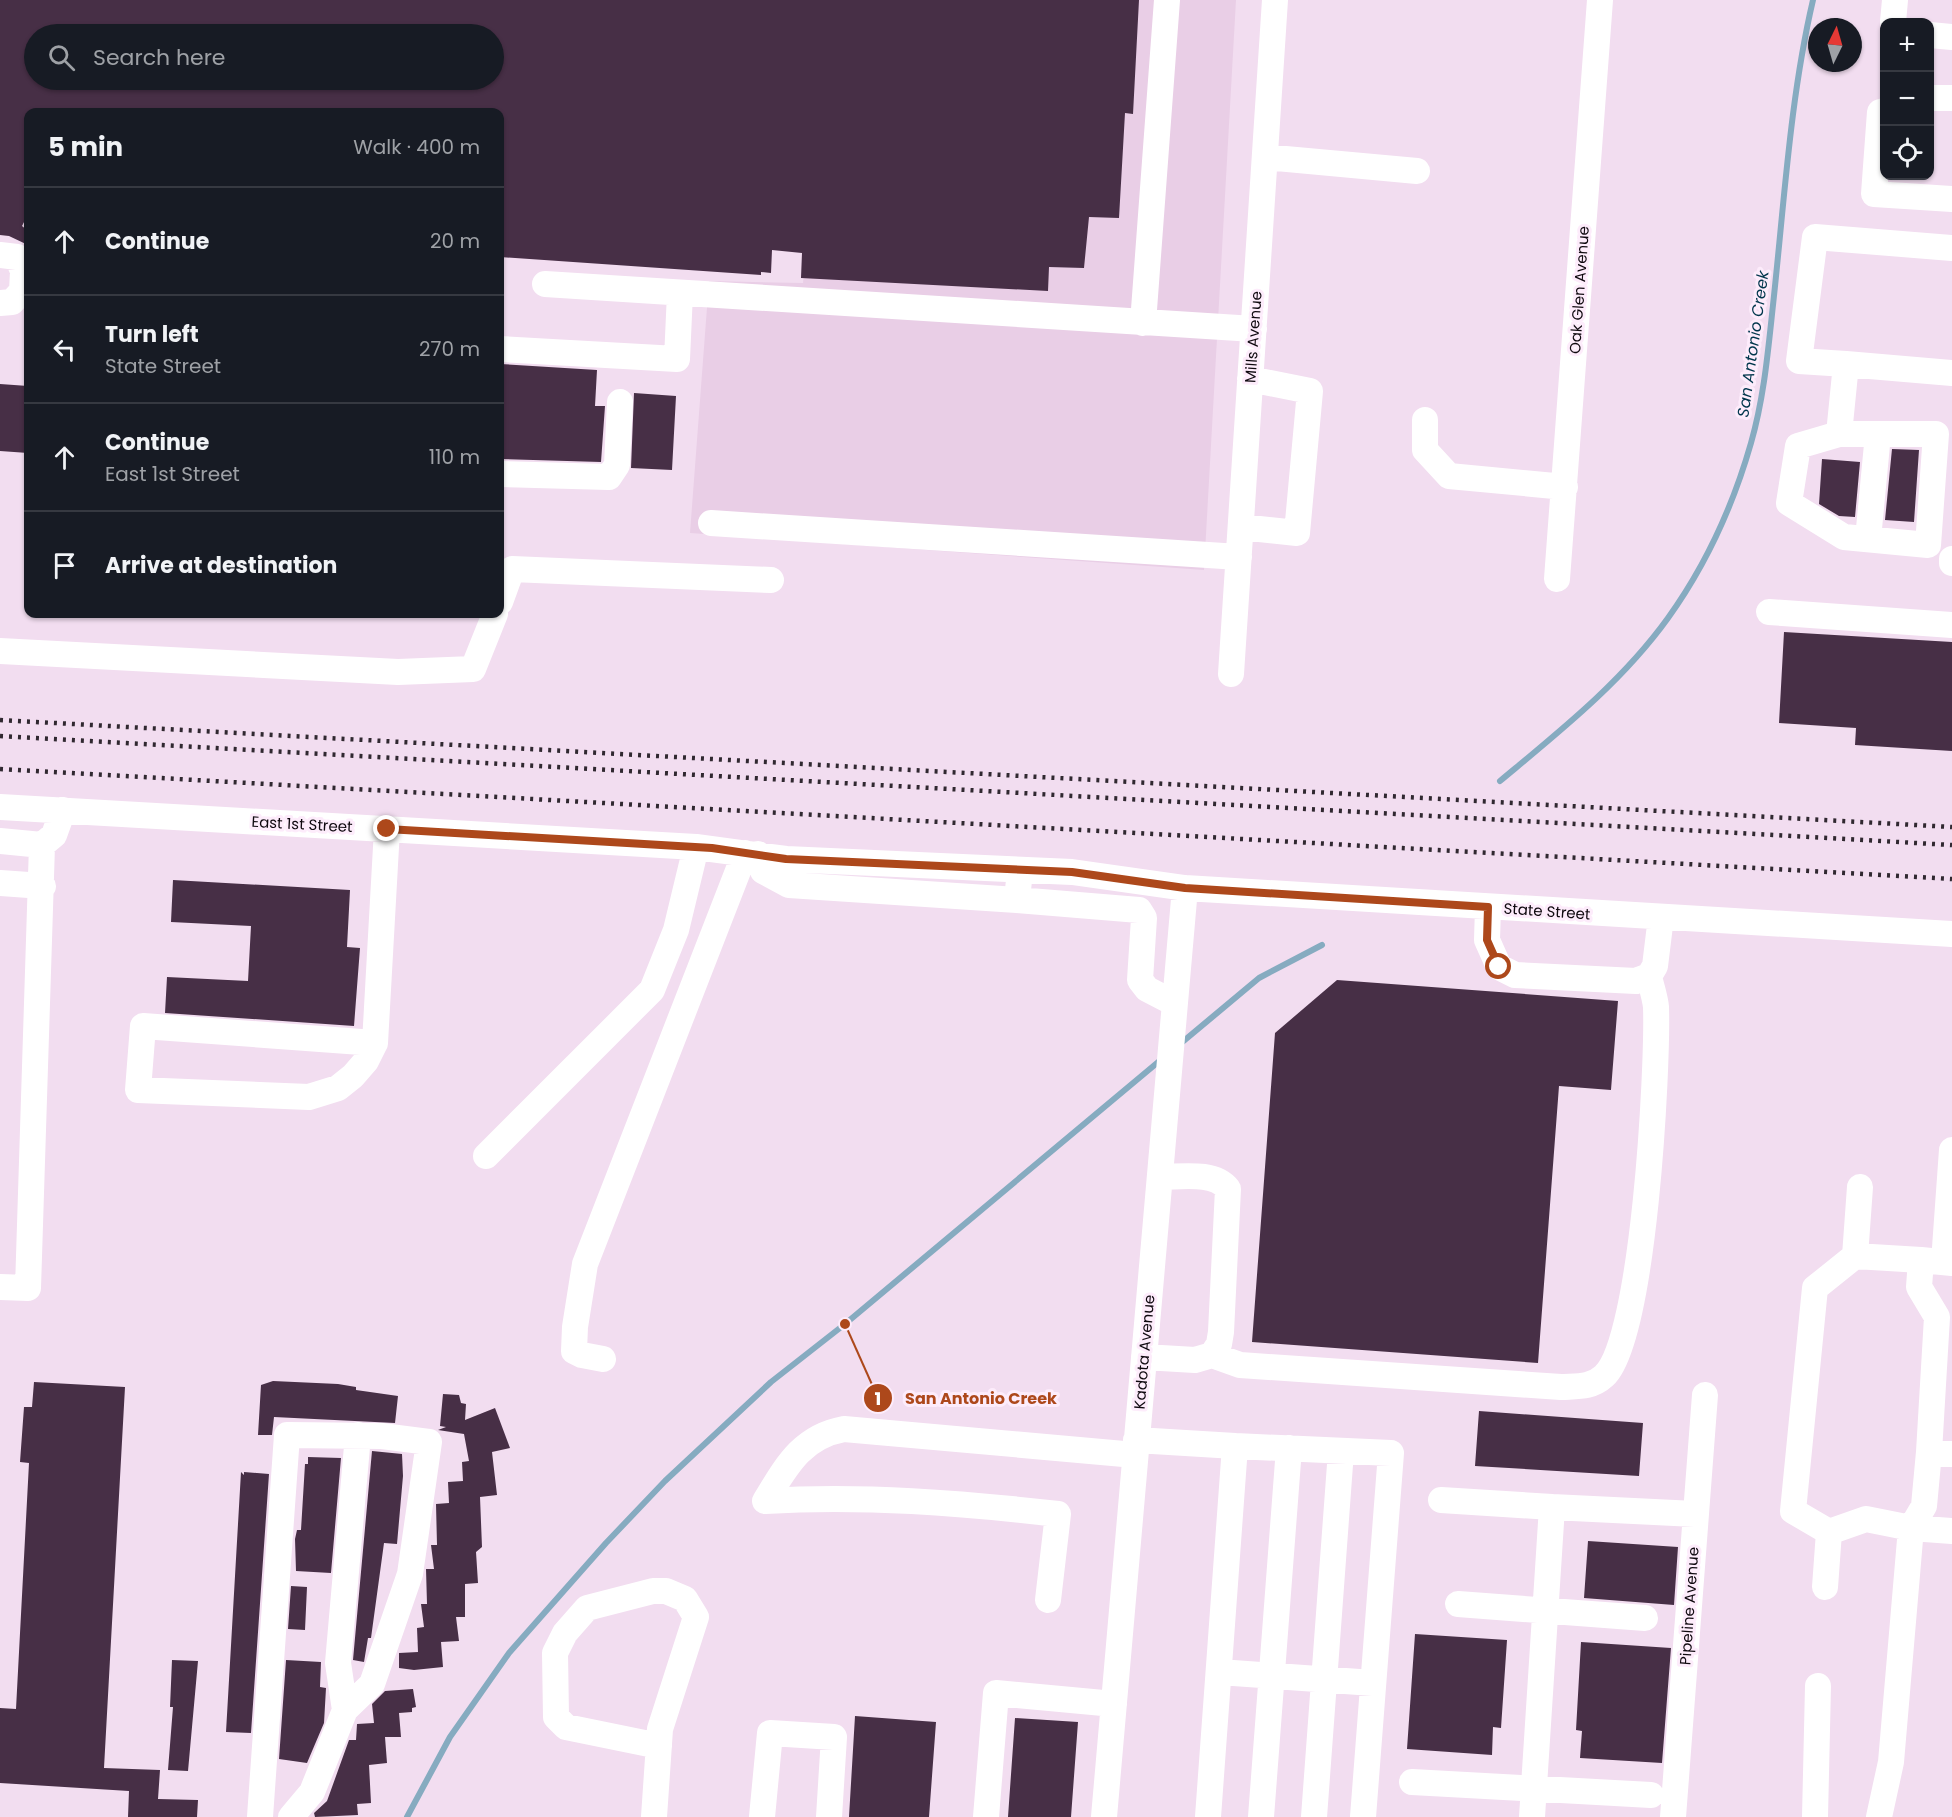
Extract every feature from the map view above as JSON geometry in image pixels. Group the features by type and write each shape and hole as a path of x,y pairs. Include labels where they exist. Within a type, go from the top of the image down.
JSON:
{"street":[{"path":"1143,323 1167,0"},
{"name":"Mills Avenue","path":"1231,674 1275,0"},
{"name":"Oak Glen Avenue","path":"1557,579 1600,0"},
{"path":"1893,18 1895,0"},
{"path":"1934,35 1952,37"},
{"path":"1934,98 1952,98"},
{"path":"1880,112 1874,194 1952,199"},
{"path":"1265,157 1417,171"},
{"path":"1952,248 1815,237 1799,361 1952,373"},
{"path":"0,255 17,257 23,271 22,291 12,302 0,303"},
{"path":"545,284 1254,329"},
{"path":"504,349 677,359 680,293"},
{"path":"1839,434 1846,364"},
{"path":"1241,527 1297,533 1310,391 1250,379"},
{"path":"504,474 609,477 616,465 620,402"},
{"path":"1425,420 1425,450 1449,476 1565,488"},
{"path":"1839,434 1878,434 1936,434 1928,545 1844,537 1789,503 1798,446 1839,434"},
{"path":"1869,540 1878,434"},
{"path":"711,523 1239,557"},
{"path":"504,591 512,569 771,580"},
{"path":"1769,612 1952,625"},
{"path":"0,651 398,672 473,669 493,618"},
{"name":"East 1st Street","path":"0,807 704,847"},
{"path":"0,842 42,845 54,835 63,810"},
{"path":"375,1043 143,1026 138,1090 309,1097 338,1088 353,1076 366,1062 375,1043 387,829"},
{"path":"0,1287 28,1288 43,886 42,845"},
{"path":"486,1156 652,990 676,930 704,847"},
{"name":"State Street","path":"704,847 786,859 1072,872 1185,888 1952,934"},
{"path":"751,854 763,871 789,885 1139,910 1144,918 1140,980 1147,989 1174,1003"},
{"path":"603,1359 574,1351 575,1327 585,1264 751,854"},
{"path":"844,890 846,861"},
{"path":"904,894 906,864"},
{"path":"1017,900 1020,870"},
{"path":"0,883 43,886"},
{"name":"Kadota Avenue","path":"1104,1817 1185,888"},
{"path":"1488,907 1487,940 1490,953 1499,967 1515,975 1621,981 1636,981 1649,976 1655,966 1661,917"},
{"path":"1144,1357 1195,1359 1212,1355 1240,1365 1561,1387 1590,1386 1606,1375 1623,1340 1644,1227 1653,1095 1656,1005 1649,976"},
{"path":"1879,1817 1891,1762 1911,1528 1924,1506 1941,1453 1937,1317 1919,1287 1939,1262 1952,1150"},
{"path":"1160,1177 1211,1178 1222,1181 1228,1189 1221,1332 1219,1344 1212,1355"},
{"path":"1855,1256 1860,1187"},
{"path":"1939,1262 1855,1256 1815,1288 1793,1511 1829,1532 1866,1519 1911,1528 1952,1532"},
{"name":"Pipeline Avenue","path":"1673,1817 1705,1395"},
{"path":"1048,1600 1058,1514 965,1503 852,1498 765,1501 790,1459 826,1432 844,1429 1136,1448 1235,1446 1391,1453 1364,1817"},
{"path":"260,1817 287,1435 358,1436 429,1442 410,1574 372,1684 345,1710 312,1792 291,1817"},
{"path":"345,1710 338,1663 358,1436"},
{"path":"1208,1817 1235,1446"},
{"path":"1261,1817 1289,1448"},
{"path":"1314,1817 1341,1451"},
{"path":"1441,1500 1695,1514"},
{"path":"1532,1817 1552,1507"},
{"path":"1825,1587 1829,1532"},
{"path":"654,1817 659,1746 660,1729 696,1617 692,1608 675,1593 653,1591 587,1608 565,1633 555,1653 556,1717 566,1727 659,1746"},
{"path":"1458,1604 1645,1618"},
{"path":"1219,1672 1373,1683"},
{"path":"1815,1817 1818,1686"},
{"path":"986,1817 996,1693 1114,1704"},
{"path":"762,1817 770,1732 834,1737 829,1817"},
{"path":"1412,1782 1651,1795"}],"shaded area":[{"path":"833,0 1236,0 1204,570 690,533 709,281 803,283"}],"building":[{"path":"0,0 1139,0 1133,114 1125,113 1119,218 1089,217 1084,268 1049,267 1048,291 801,278 802,253 772,250 771,273 761,272 761,275 504,257 504,108 24,108 24,222 22,226 24,243 9,236 0,235"},
{"path":"504,364 597,370 595,406 605,406 601,462 504,459"},
{"path":"0,384 24,386 24,453 0,451"},
{"path":"634,393 676,396 672,470 631,468"},
{"path":"1892,449 1919,450 1914,522 1885,520"},
{"path":"1822,459 1860,462 1855,517 1839,516 1819,504"},
{"path":"1784,632 1952,642 1952,751 1855,745 1856,728 1779,723"},
{"path":"173,880 350,890 347,947 360,948 354,1026 165,1013 167,977 248,981 251,926 171,922"},
{"path":"1337,980 1618,1001 1611,1090 1559,1086 1538,1363 1252,1342 1275,1033"},
{"path":"273,1381 338,1384 356,1387 356,1390 398,1396 395,1423 274,1417 272,1435 258,1435 261,1385"},
{"path":"34,1382 125,1387 104,1768 160,1770 158,1799 198,1800 197,1817 128,1817 129,1791 0,1783 0,1708 16,1709 29,1463 20,1462 24,1407 32,1407"},
{"path":"443,1394 459,1395 461,1403 466,1404 465,1420 495,1408 510,1448 492,1452 497,1495 480,1497 482,1547 476,1552 478,1583 465,1584 465,1617 456,1617 459,1641 441,1642 443,1667 414,1670 399,1668 399,1653 418,1652 417,1628 424,1627 421,1604 427,1604 426,1569 434,1569 431,1545 437,1545 436,1504 449,1503 448,1482 463,1481 462,1462 469,1461 464,1434 438,1430 446,1427 440,1426"},
{"path":"1479,1411 1643,1423 1639,1476 1475,1466"},
{"path":"372,1451 402,1454 403,1476 397,1544 384,1543 371,1638 368,1638 364,1662 353,1660"},
{"path":"308,1457 341,1458 331,1573 296,1571 295,1539 297,1530 301,1530 305,1464 308,1464"},
{"path":"241,1472 244,1475 244,1472 269,1474 251,1733 226,1732"},
{"path":"1588,1541 1678,1547 1674,1605 1584,1598"},
{"path":"291,1586 307,1587 305,1630 288,1629"},
{"path":"1415,1634 1507,1640 1501,1728 1493,1727 1492,1755 1407,1749"},
{"path":"1581,1642 1671,1648 1662,1763 1580,1758 1582,1731 1576,1730"},
{"path":"172,1660 198,1661 188,1771 168,1770 173,1707 170,1707"},
{"path":"286,1660 321,1662 320,1687 326,1688 324,1723 307,1763 279,1759"},
{"path":"413,1689 416,1707 412,1708 412,1712 399,1713 401,1737 385,1737 387,1763 369,1765 371,1803 357,1804 358,1815 315,1817 314,1813 327,1801 349,1740 356,1740 357,1724 374,1723 372,1704 385,1691"},
{"path":"855,1716 936,1722 929,1817 849,1817"},
{"path":"1015,1718 1078,1722 1071,1817 1008,1817"}],"waterway":[{"name":"San Antonio Creek","path":"1500,781 1589,705 1650,641 1682,598 1727,512 1751,443 1762,392 1793,113 1813,0"},
{"name":"San Antonio Creek","path":"1180,1044 1259,978 1322,945"},
{"name":"San Antonio Creek","path":"407,1817 450,1737 509,1653 606,1543 665,1481 771,1382 845,1324 1163,1058"}],"railway":[{"path":"0,720 1952,827"},
{"path":"0,736 1952,845"},
{"path":"0,769 1952,879"}],"place":[{"name":"San Antonio Creek","path":"845,1324"}],"route":[{"path":"387,829 712,848 786,859 1072,872 1185,888 1488,907 1487,940 1490,953 1499,967"}]}
